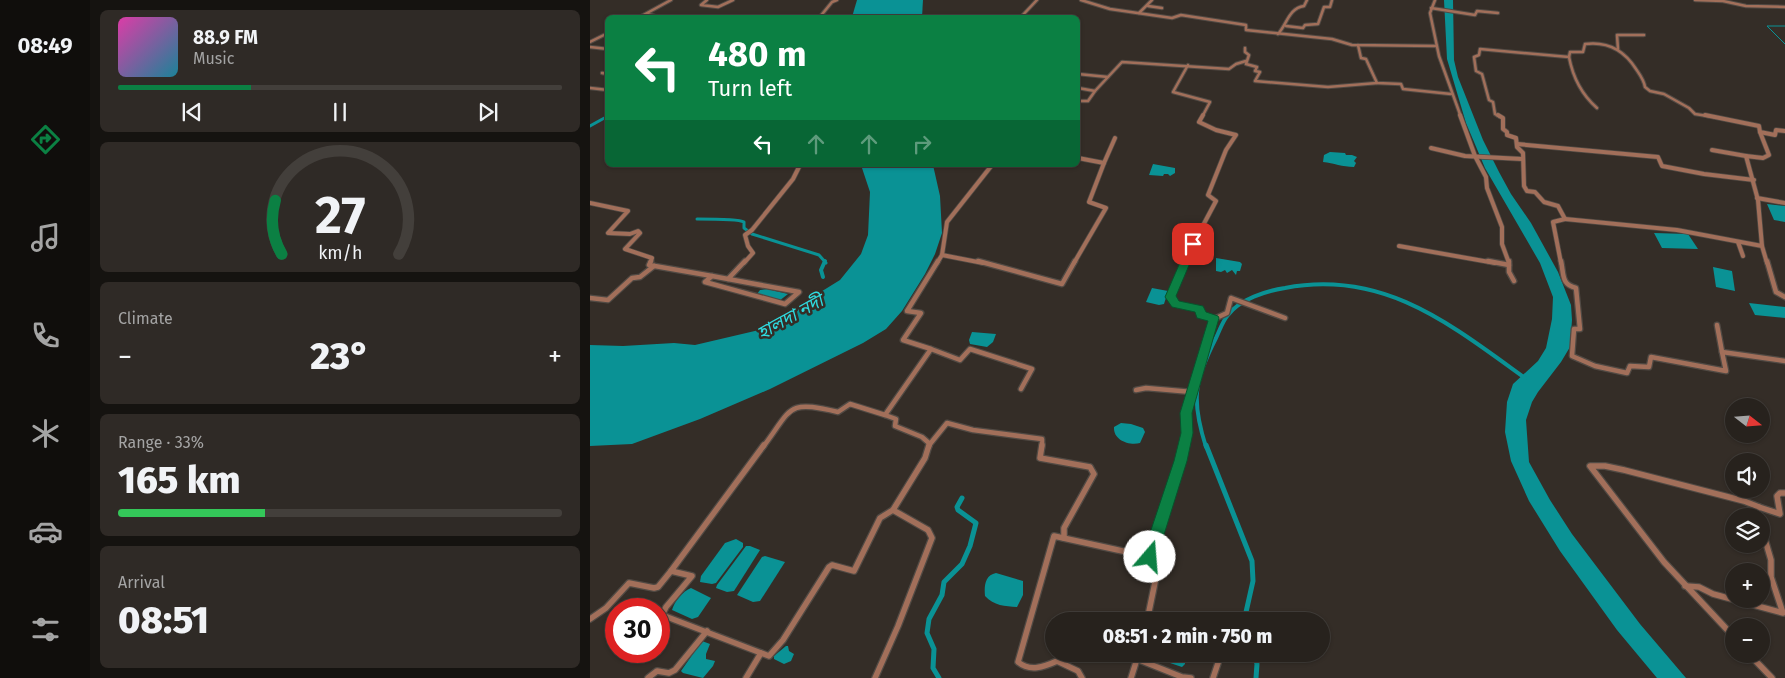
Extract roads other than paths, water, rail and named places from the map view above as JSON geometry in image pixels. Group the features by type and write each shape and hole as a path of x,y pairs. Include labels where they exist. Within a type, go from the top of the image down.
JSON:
{"street":[{"path":"645,14 671,0"},
{"path":"708,0 701,6 718,7 733,0"},
{"path":"821,15 832,2 838,0"},
{"path":"1023,15 1037,0"},
{"path":"1081,0 1110,9 1139,14 1168,18 1181,15 1246,25 1246,30 1332,39 1358,45 1437,46"},
{"path":"1139,14 1152,0"},
{"path":"1278,34 1286,26 1293,8 1304,6 1307,0"},
{"path":"1286,26 1303,28 1305,25 1318,24 1324,7 1330,7 1332,0"},
{"path":"1435,0 1431,8 1430,19 1437,46 1451,94 1486,177 1487,188 1502,227 1502,244 1509,260 1509,272 1514,281"},
{"path":"1695,0 1723,1 1746,6 1785,7"},
{"path":"1148,6 1162,8"},
{"path":"1431,8 1456,11 1459,14 1474,15 1477,11 1498,13"},
{"path":"645,14 649,15"},
{"path":"590,42 605,34"},
{"path":"1618,49 1617,35 1644,35"},
{"path":"1597,108 1587,100 1579,89 1569,57 1570,52 1583,52 1585,44 1590,43 1604,44 1618,49 1622,54 1628,56 1644,80 1645,87 1650,91 1664,94 1689,108 1695,114 1725,118 1759,126 1769,155 1763,158 1712,150"},
{"path":"1358,45 1361,58 1366,59 1377,83"},
{"path":"590,47 605,49"},
{"path":"1080,101 1088,100 1122,62 1230,68 1246,61 1249,55 1245,52 1245,48"},
{"path":"1565,219 1558,206 1544,204 1535,192 1527,191 1524,186 1522,153 1517,147 1516,138 1507,135 1503,128 1503,118 1495,114 1493,102 1489,100 1482,74 1476,72 1474,57 1479,55 1480,49 1495,51 1495,49 1569,57"},
{"path":"1246,61 1246,64 1257,67 1254,71 1260,72 1255,81 1328,87 1377,83 1399,84 1403,89 1451,94"},
{"path":"1188,65 1173,92 1210,102 1199,122 1216,130 1236,134 1226,150 1208,195 1216,201 1185,258 1170,297 1176,304 1199,309 1201,315 1214,318 1227,313 1231,298 1285,318"},
{"path":"1080,74 1108,77"},
{"path":"590,88 605,90"},
{"path":"1080,88 1096,91"},
{"path":"1760,132 1775,135 1776,130 1785,131"},
{"path":"942,255 980,262 1062,284 1106,208 1089,202 1115,138"},
{"path":"1518,144 1658,157 1662,166 1754,180"},
{"path":"1431,148 1454,154 1522,159"},
{"path":"1746,156 1754,180 1762,226 1762,246 1776,292 1785,297"},
{"path":"1080,158 1104,163"},
{"path":"728,279 753,253 748,246 745,235 752,230 793,179 799,167"},
{"path":"991,167 947,222 942,255 907,311 921,312 902,340 931,349 942,356 960,360 970,349 1032,369 1021,389"},
{"path":"1757,198 1785,203"},
{"path":"590,203 628,211 608,233 630,234 638,231 640,234 625,248 652,258 649,265 712,276 799,292 785,304 705,282 712,276"},
{"path":"1717,325 1726,371 1651,357 1649,367 1630,366 1627,373 1595,366 1572,356 1574,329 1580,329 1576,288 1568,286 1565,282 1553,222 1565,219 1677,230 1762,246"},
{"path":"1738,242 1743,256"},
{"path":"1399,246 1509,265"},
{"path":"590,298 608,300 632,278 640,277 654,266"},
{"path":"1150,557 1181,461 1187,433 1186,413 1214,318"},
{"path":"885,415 931,349"},
{"path":"1722,352 1774,358 1785,362"},
{"path":"1136,390 1146,388 1192,392"},
{"path":"590,619 612,604 629,583 654,588 658,587 766,441 796,406 802,404 838,412 850,404 894,416 896,418 895,426 922,437 930,444"},
{"path":"671,571 692,576 666,607 662,615 769,656 783,640 829,567 832,565 854,571 857,568 880,518 893,510 924,458 930,444 947,423 973,430 1042,439 1040,458 1090,468 1094,474 1064,528 1064,538"},
{"path":"1725,628 1664,562 1590,466 1625,471 1688,485 1699,490 1737,498 1780,514 1777,496 1780,493 1785,493"},
{"path":"875,678 898,626 932,538 928,530 893,510"},
{"path":"1082,678 1078,671 1057,661 1042,669 1026,668 1018,662 1054,536 1160,558 1149,612"},
{"path":"1685,586 1699,587 1713,594 1783,613 1771,577 1769,553"},
{"path":"648,678 657,671 669,673 676,669 707,631"},
{"path":"746,678 761,652"},
{"path":"1131,678 1136,662"},
{"path":"1151,662 1182,677 1191,678"},
{"path":"1213,678 1218,662"},
{"path":"1758,663 1772,678"}],"water":[{"path":"857,0 923,0 922,15 853,15"},
{"path":"1444,0 1453,0 1454,60 1458,77 1483,140 1511,194 1531,223 1558,272 1571,305 1570,347 1538,392 1532,402 1526,420 1529,462 1572,534 1640,624 1686,678 1657,678 1617,630 1560,551 1529,501 1511,461 1505,432 1507,402 1513,384 1538,361 1546,348 1552,319 1553,297 1540,263 1485,168 1466,123 1447,59"},
{"path":"1330,152 1345,153 1346,155 1357,157 1354,161 1356,163 1354,167 1323,162 1324,155"},
{"path":"1153,164 1175,168 1175,173 1170,176 1168,174 1163,176 1149,175"},
{"name":"হালদা নদী","path":"862,167 933,167 940,196 942,233 935,254 902,311 886,329 863,343 770,389 700,419 632,444 590,446 590,345 623,346 674,343 695,345 759,330 840,280 861,254 868,235 870,192"},
{"path":"1767,204 1785,206 1785,222 1774,220"},
{"path":"1654,233 1688,234 1698,249 1662,248"},
{"path":"1216,258 1240,262 1242,264 1240,271 1237,271 1236,275 1232,270 1227,273 1225,270 1221,272 1216,271"},
{"path":"1713,267 1732,271 1735,291 1716,287"},
{"path":"1152,288 1168,291 1164,304 1159,305 1146,302"},
{"path":"767,289 788,294 779,301 757,294 760,290"},
{"path":"1749,303 1785,307 1785,318 1755,315"},
{"path":"972,332 996,334 993,342 987,347 970,344 969,340"},
{"path":"1121,423 1143,428 1145,432 1140,443 1131,444 1119,439 1114,432 1114,427"},
{"path":"736,539 743,543 743,547 716,583 700,582 701,576 725,543"},
{"path":"746,546 760,550 734,591 727,592 716,588 717,585"},
{"path":"765,556 785,562 760,601 753,602 737,595 762,557"},
{"path":"996,573 1023,581 1023,595 1017,607 996,604 985,596 987,579"},
{"path":"691,588 711,598 698,617 692,619 672,610 679,597"},
{"path":"702,641 710,644 706,659 715,661 713,666 703,678 683,673 681,671"},
{"path":"786,646 794,654 791,661 784,664 774,659 774,656"},
{"path":"1167,662 1185,662 1182,667"}],"waterway":[{"path":"1785,26 1767,26 1785,44"},
{"path":"590,126 605,118"},
{"path":"697,219 741,221 744,222 744,228 752,234 819,255 825,262"},
{"path":"823,277 821,270 825,262"},
{"path":"1206,447 1198,416 1197,391 1203,367 1224,320 1239,304 1278,289 1320,284 1353,286 1384,294 1414,306 1442,321 1470,338 1525,378"},
{"path":"1206,445 1252,561 1253,581 1246,612"},
{"path":"939,678 933,668 934,649 927,633 929,619 942,595 944,582 962,564 970,546 976,523 958,510 957,507 962,498"},
{"path":"1256,662 1256,678"}]}
